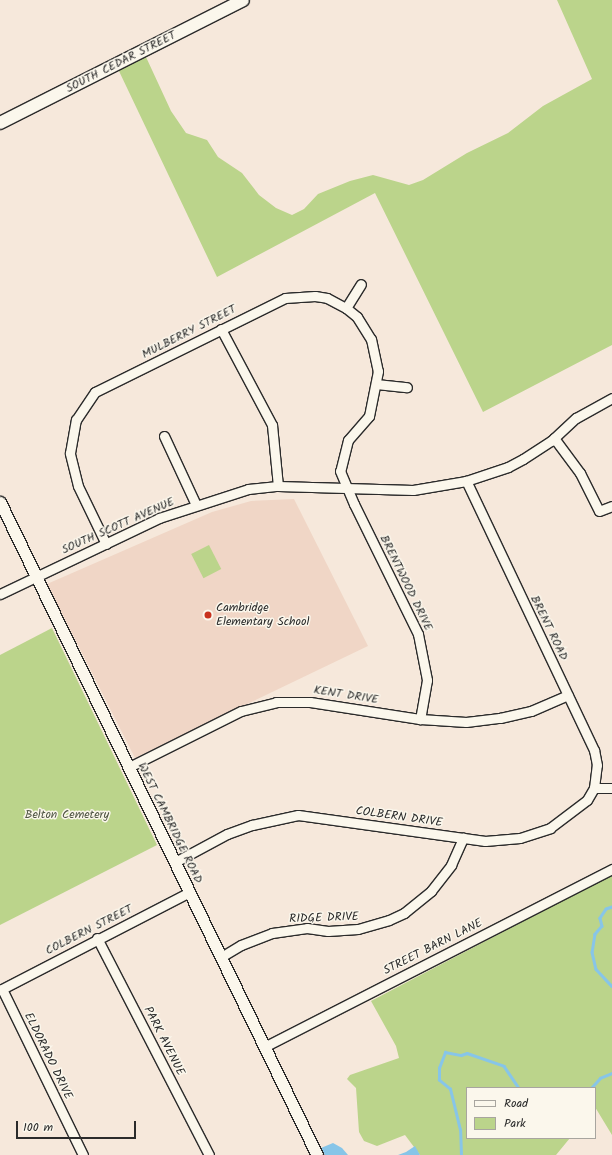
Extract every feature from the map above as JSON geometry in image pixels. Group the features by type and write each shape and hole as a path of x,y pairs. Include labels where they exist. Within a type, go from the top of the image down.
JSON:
{"main road":[{"name":"SOUTH CEDAR STREET","path":"0,123 243,0"}],"street":[{"path":"346,308 361,284"},
{"name":"BRENTWOOD DRIVE","path":"285,298 315,296 327,298 346,308 357,317 371,339 377,361 376,384 369,416 348,440 344,448 340,470 346,486 418,634 427,680 420,719"},
{"name":"MULBERRY STREET","path":"106,544 76,481 70,453 73,432 81,410 95,392 285,298"},
{"path":"221,329 272,425 278,486"},
{"path":"376,384 407,387"},
{"path":"346,486 395,491 435,488 466,481 508,467 554,438 576,418 612,398"},
{"path":"164,436 196,505"},
{"path":"554,438 580,473 599,511 612,506"},
{"name":"BRENT ROAD","path":"466,481 594,750 597,765 594,788"},
{"name":"SOUTH SCOTT AVENUE","path":"0,594 159,518 196,505 248,489 278,486 346,486"},
{"name":"WEST CAMBRIDGE ROAD","path":"0,502 317,1155"},
{"name":"KENT DRIVE","path":"129,767 241,712 276,702 310,702 420,719 466,722 500,718 531,711 568,694"},
{"path":"594,788 612,788"},
{"name":"COLBERN DRIVE","path":"175,862 227,834 252,825 298,815 463,838 502,841 536,834 576,810 594,788"},
{"name":"RIDGE DRIVE","path":"221,957 241,945 272,933 307,928 328,931 358,929 389,920 404,913 431,891 451,865 463,838"},
{"name":"STREET BARN LANE","path":"264,1047 612,869"},
{"name":"COLBERN STREET","path":"1,989 97,938 190,892"},
{"name":"PARK AVENUE","path":"97,938 209,1155"},
{"name":"ELDORADO DRIVE","path":"1,989 83,1155"}],"shaded area":[{"name":"Cambridge Elementary School","path":"294,499 368,646 135,758 47,584 212,512 251,501"}],"green space":[{"path":"557,0 612,0 612,345 483,412 375,193 217,277 118,69 146,57 171,111 186,133 207,140 218,157 242,173 259,195 276,208 292,215 304,209 318,194 350,181 373,175 409,185 423,180 467,153 508,133 543,106 592,79"},
{"path":"209,545 221,569 203,578 191,554"},
{"name":"Belton Cemetery","path":"52,628 157,845 0,925 0,655"},
{"path":"612,875 612,1135 596,1109 596,1087 466,1087 466,1139 569,1139 556,1155 420,1155 405,1135 377,1146 364,1141 359,1132 356,1088 347,1079 350,1075 399,1058 396,1046 371,1001"}],"water":[{"path":"333,1143 342,1148 348,1155 325,1155 321,1148"},
{"path":"415,1146 420,1155 398,1155 406,1152"}],"waterway":[{"path":"612,907 606,909 600,918 602,926 595,934 592,952 596,969 612,986"},
{"path":"461,1155 460,1130 450,1089 439,1080 439,1068 445,1052 461,1055 467,1053 504,1066 518,1087"},
{"path":"592,1087 600,1078 612,1073"}],"place":[{"name":"Cambridge Elementary School","path":"208,615"}]}
